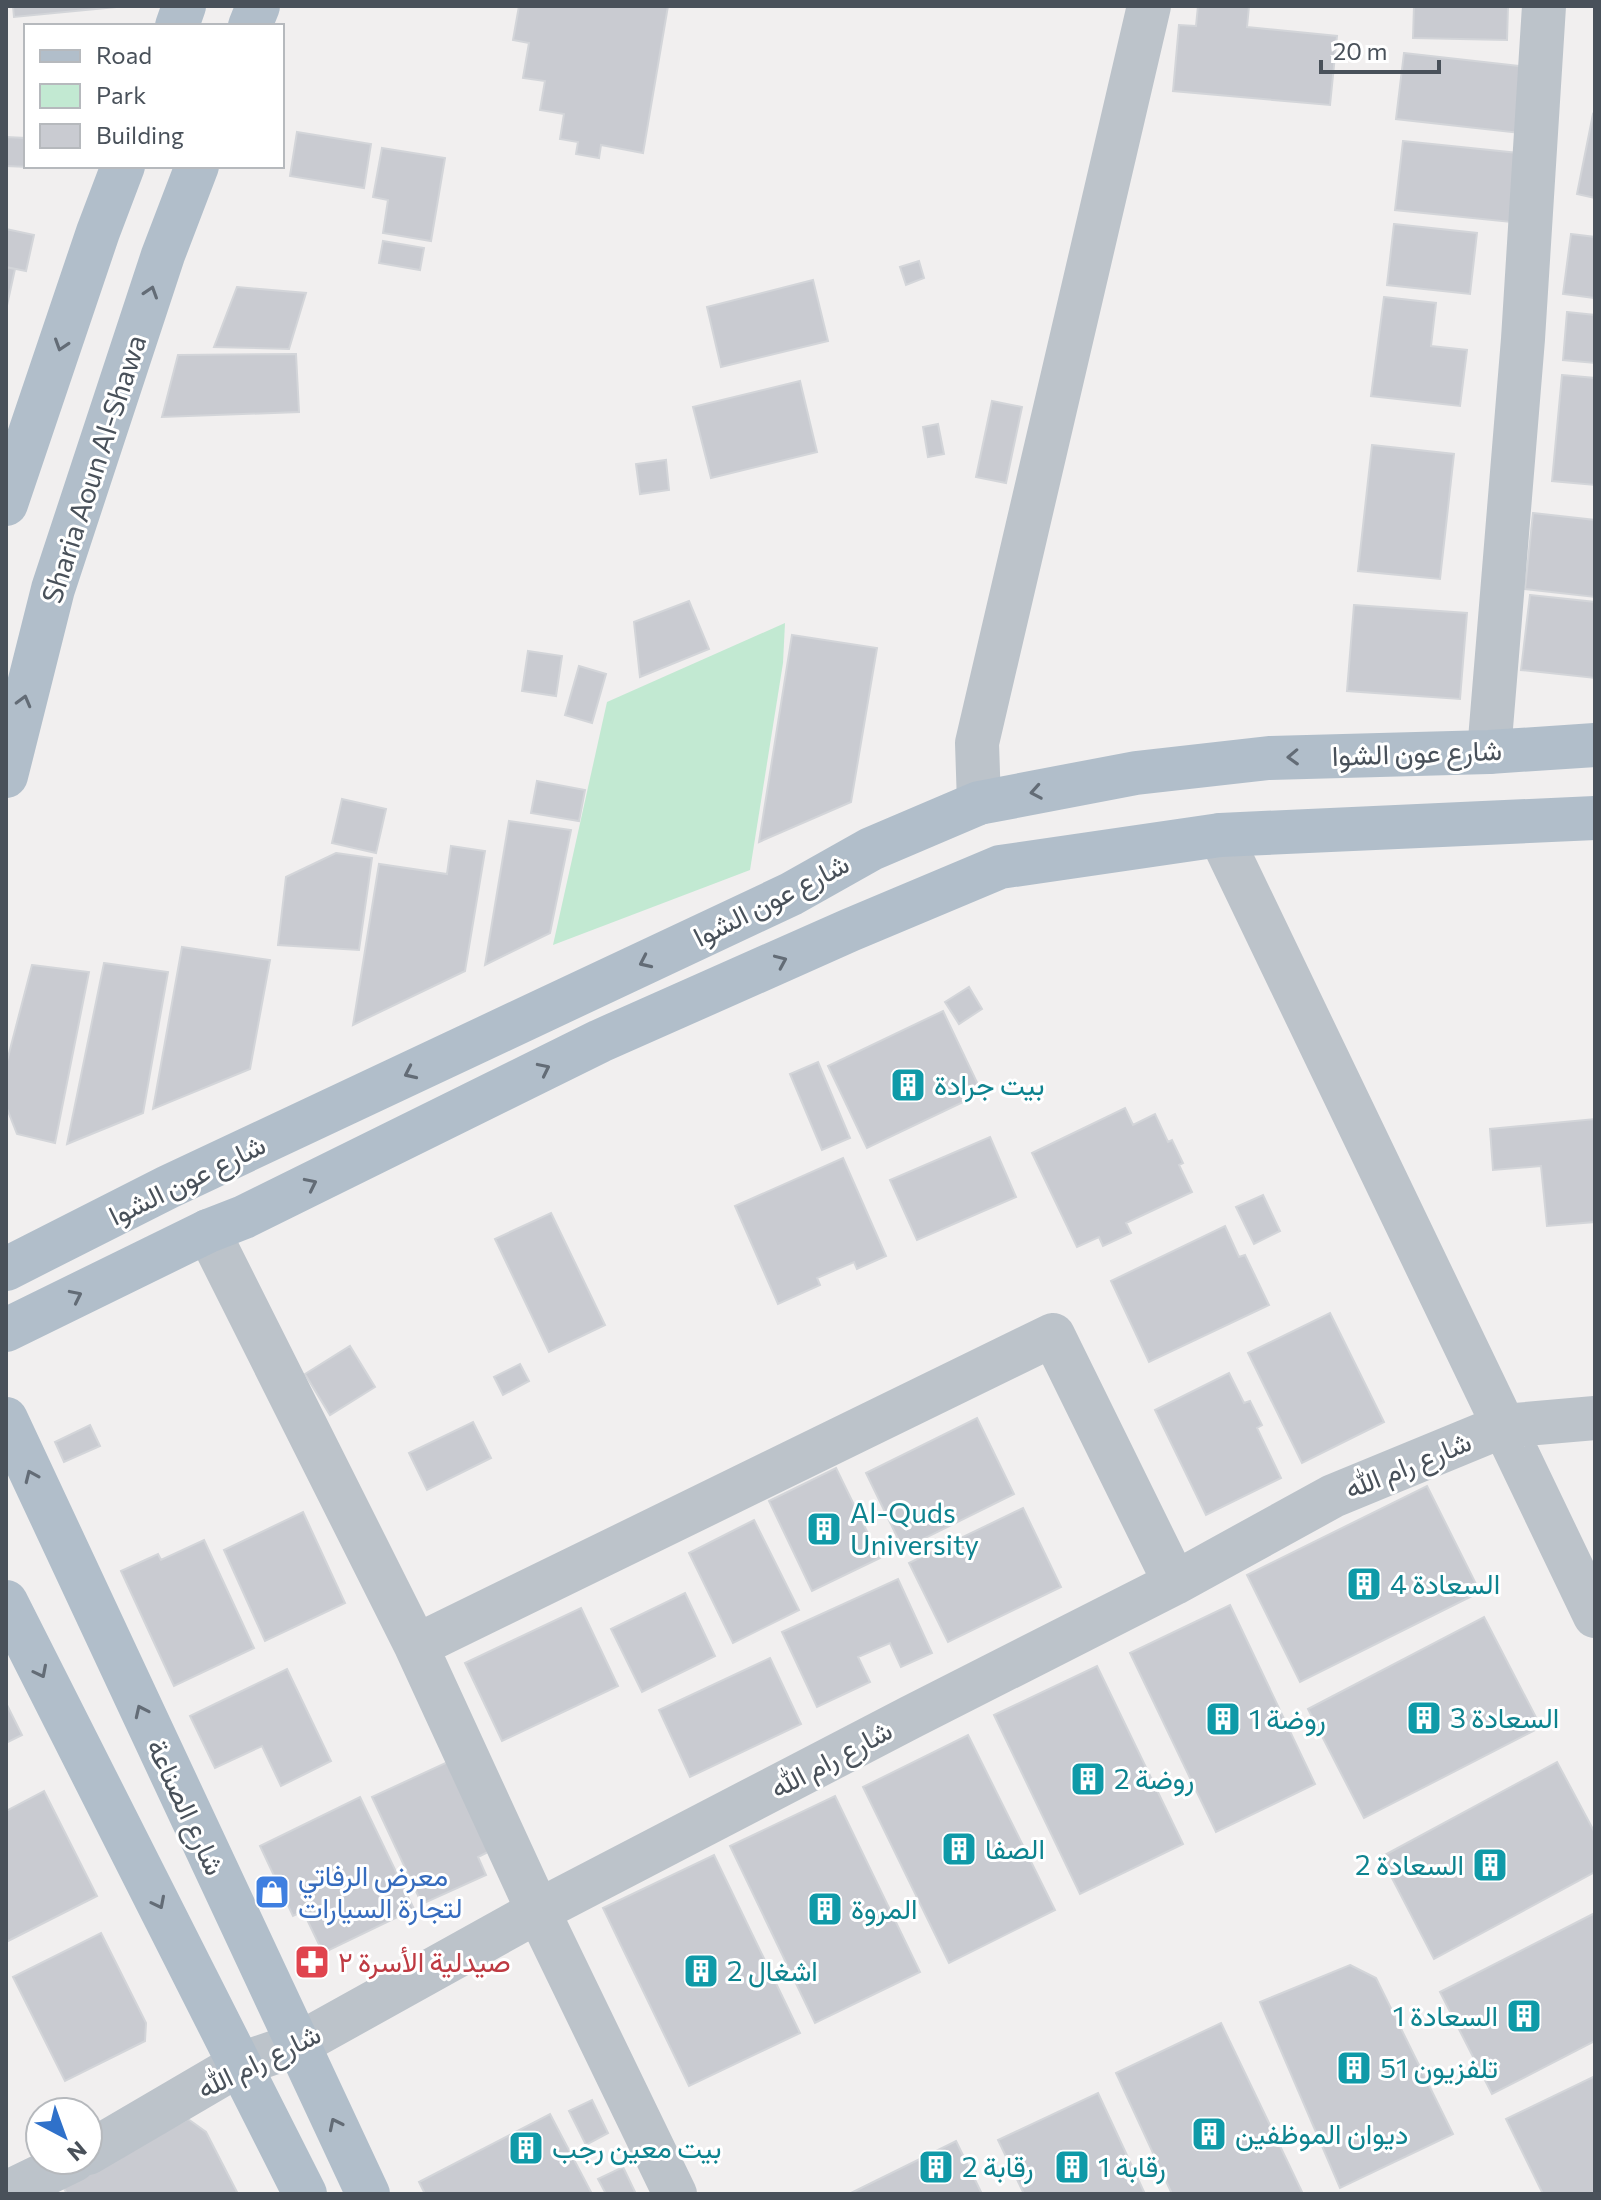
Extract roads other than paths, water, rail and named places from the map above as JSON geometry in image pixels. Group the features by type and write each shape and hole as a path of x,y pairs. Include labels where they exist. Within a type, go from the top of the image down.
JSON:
{"main road":[{"path":"6,504 122,168"},
{"name":"Sharia Aoun Al-Shawa","path":"6,776 53,589 163,255 196,168"},
{"name":"شارع عون الشوا","path":"6,1269 168,1187 791,894 871,849 979,803 1136,773 1269,758 1489,752 1595,745"},
{"name":"شارع عون الشوا","path":"6,1330 208,1231 244,1217 600,1041 1000,867 1220,835 1595,818"},
{"name":"شارع الصناعة","path":"6,1419 368,2194"},
{"path":"6,1602 305,2194"}],"street":[{"path":"979,803 977,743 1149,6"},
{"path":"1489,752 1523,339 1544,6"},
{"path":"1220,835 1595,1616"},
{"path":"208,1231 416,1646 538,1911 675,2194"},
{"path":"416,1646 1053,1335 1175,1583"},
{"name":"شارع رام الله","path":"104,2144 240,2064 297,2045 538,1911 1175,1583 1333,1496 1503,1426 1595,1418"},
{"path":"6,2193 41,2176"}],"place":[{"name":"بيت جرادة","path":"908,1085"},
{"name":"Al-Quds University","path":"824,1529"},
{"name":"السعادة 4","path":"1364,1584"},
{"name":"السعادة 3","path":"1424,1718"},
{"name":"روضة 1","path":"1223,1719"},
{"name":"روضة 2","path":"1088,1779"},
{"name":"الصفا","path":"959,1849"},
{"name":"السعادة 2","path":"1490,1865"},
{"name":"معرض الرفاتي لتجارة السيارات","path":"272,1892"},
{"name":"المروة","path":"825,1909"},
{"name":"صيدلية الأسرة ٢","path":"312,1962"},
{"name":"اشغال 2","path":"701,1971"},
{"name":"السعادة 1","path":"1524,2016"},
{"name":"تلفزيون 51","path":"1354,2068"},
{"name":"ديوان الموظفين","path":"1209,2134"},
{"name":"بيت معين رجب","path":"526,2148"},
{"name":"رقابة 2","path":"936,2167"},
{"name":"رقابة 1","path":"1072,2167"}]}
